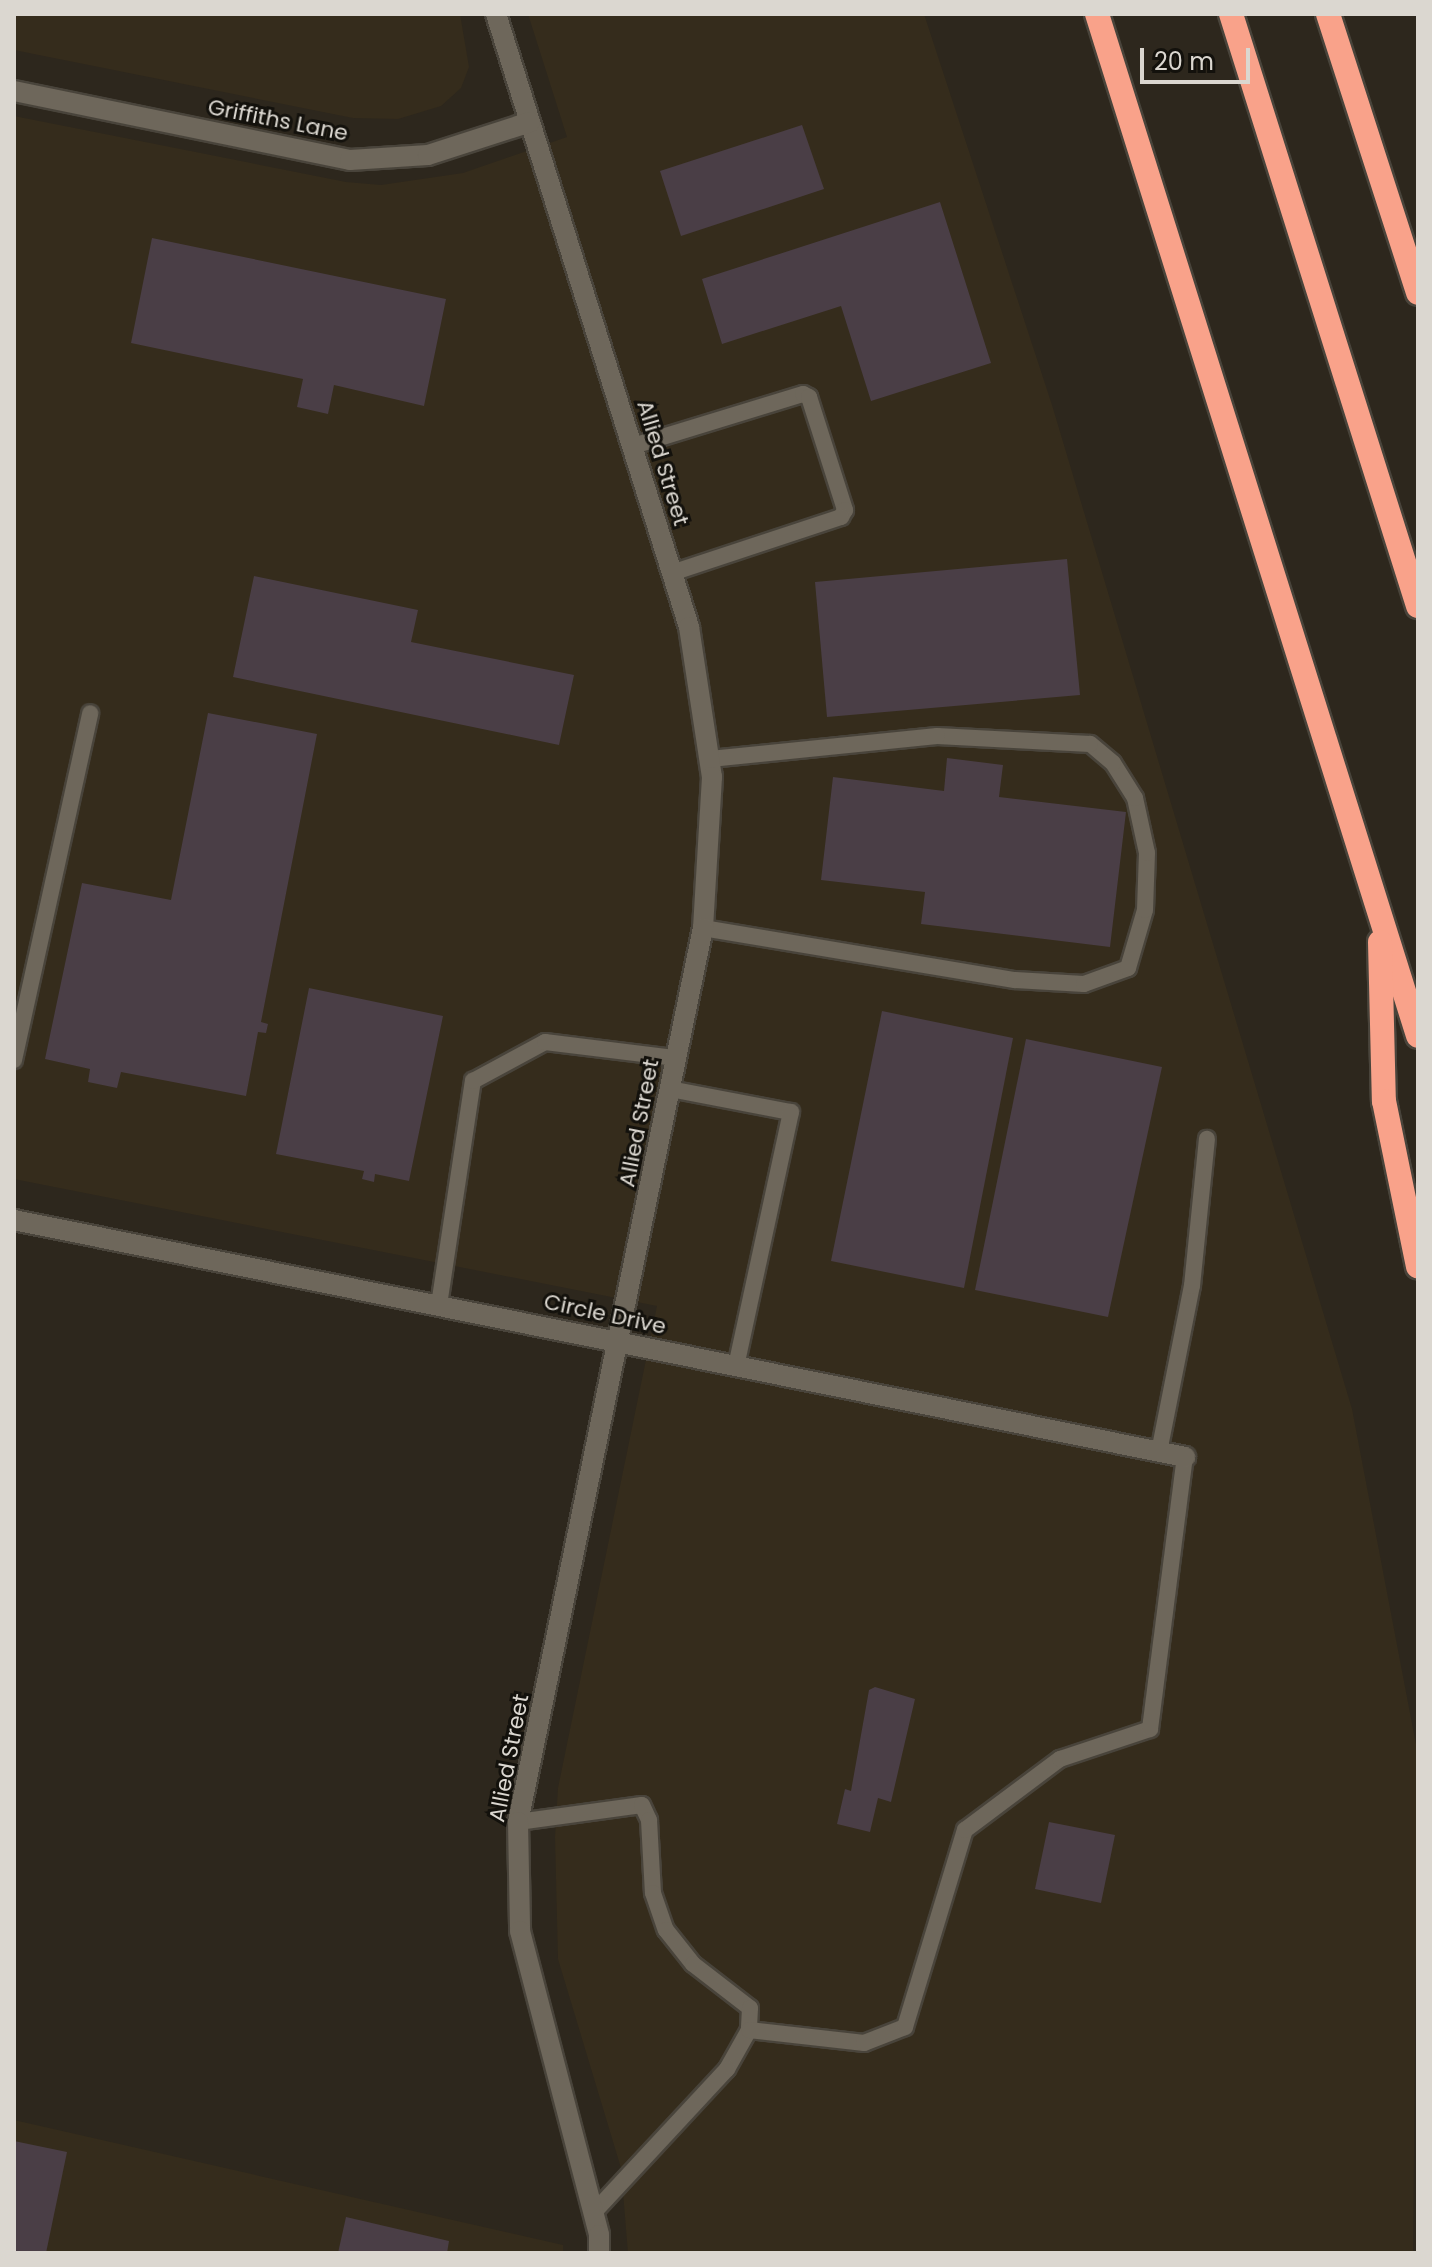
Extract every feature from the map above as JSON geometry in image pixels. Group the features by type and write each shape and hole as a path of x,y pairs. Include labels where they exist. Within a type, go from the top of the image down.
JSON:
{"highway":[{"path":"1097,14 1418,1036"},
{"path":"1231,14 1418,606"},
{"path":"1328,14 1418,293"},
{"path":"1380,919 1384,1101 1418,1267"}],"street":[{"name":"Allied Street","path":"496,14 689,627 710,759 711,852 703,928 518,1822 520,1931 594,2212 599,2253"},
{"name":"Griffiths Lane","path":"14,91 350,160 428,155 530,122"},
{"name":"Circle Drive","path":"14,1220 1185,1457"}],"lane":[{"path":"633,446 803,394 809,397 845,510 841,517 672,573"},
{"path":"14,1060 90,713"},
{"path":"703,928 1015,980 1084,984 1128,968 1145,910 1147,853 1135,798 1113,763 1090,744 937,736 710,759"},
{"path":"439,1305 473,1081 545,1042 676,1058"},
{"path":"670,1089 791,1112 736,1366"},
{"path":"1159,1452 1192,1286 1207,1139"},
{"path":"749,2030 864,2043 905,2027 965,1830 1060,1759 1150,1729 1185,1457"},
{"path":"518,1822 642,1805 649,1820 653,1893 666,1930 693,1964 750,2008 749,2030 727,2069 594,2212"}],"shaded area":[{"path":"14,14 460,14 469,67 461,88 441,106 398,119 353,118 14,50"},
{"path":"528,14 924,14 1052,405 1352,1409 1418,1755 1413,2253 628,2253 621,2168 558,1959 555,1837 558,1788 657,1306 14,1179 14,116 346,182 381,185 463,173 567,137"},
{"path":"14,2120 563,2245 563,2253 14,2253"}],"building":[{"path":"802,125 824,189 681,236 660,171"},
{"path":"940,202 991,363 871,401 841,306 722,344 702,279"},
{"path":"152,238 446,299 424,406 334,385 328,414 297,407 303,379 131,343"},
{"path":"1067,559 1080,695 827,717 815,582"},
{"path":"254,576 418,610 411,642 574,675 559,745 233,677"},
{"path":"208,713 317,734 261,1022 268,1024 266,1033 258,1032 246,1096 121,1072 117,1088 88,1082 90,1069 45,1059 82,883 171,900"},
{"path":"947,758 1003,765 999,797 1126,812 1110,947 921,924 925,892 821,880 833,777 944,791"},
{"path":"309,988 443,1016 409,1181 375,1174 374,1182 362,1179 364,1171 276,1154"},
{"path":"882,1011 1013,1038 964,1288 831,1261"},
{"path":"1026,1039 1162,1067 1108,1317 975,1290"},
{"path":"875,1687 915,1699 891,1802 878,1798 870,1832 837,1824 845,1789 851,1791 869,1690"},
{"path":"1049,1822 1115,1835 1101,1903 1035,1889"},
{"path":"14,2141 67,2152 46,2253 14,2253"},
{"path":"346,2217 449,2241 447,2253 338,2253"}]}
